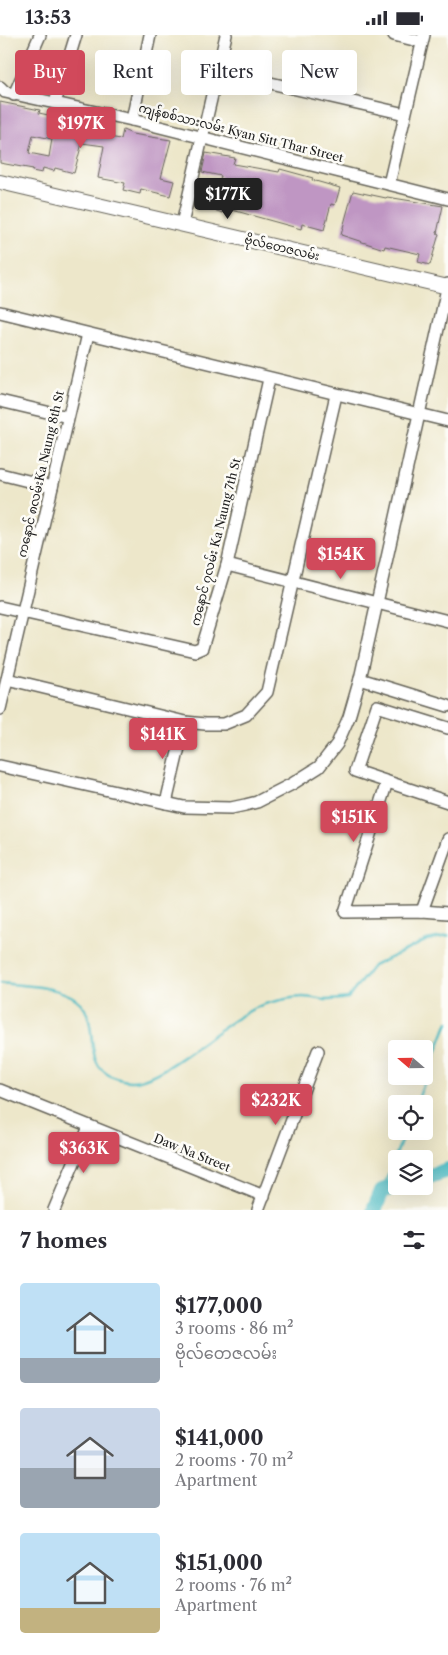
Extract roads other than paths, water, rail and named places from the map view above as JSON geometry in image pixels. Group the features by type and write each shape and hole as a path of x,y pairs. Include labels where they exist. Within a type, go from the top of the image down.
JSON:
{"main road":[{"name":"ဗိုလ်တေဇလမ်း","path":"0,182 448,286"}],"street":[{"path":"14,95 40,35"},
{"path":"55,103 76,35"},
{"path":"132,120 150,35"},
{"path":"223,50 226,35"},
{"path":"389,184 423,38 394,35"},
{"path":"272,83 404,114"},
{"name":"ကျန်စစ်သားလမ်း Kyan Sitt Thar Street","path":"0,87 5,93 132,120 448,199"},
{"path":"182,224 212,95"},
{"path":"0,766 184,807 231,808 257,802 292,784 319,767 337,744 349,717 360,679 448,286"},
{"path":"0,312 269,379 448,421"},
{"name":"ကနောင် ၈လမ်းKa Naung 8th St","path":"0,709 88,334"},
{"name":"ကနောင် ၇လမ်း Ka Naung 7th St","path":"22,613 195,651 202,648 206,641 227,565 269,379"},
{"path":"7,679 186,722 224,724 246,715 257,706 267,691 336,395"},
{"path":"0,401 68,417"},
{"path":"0,474 52,487"},
{"path":"227,565 448,621"},
{"path":"0,607 22,613"},
{"path":"360,679 448,706"},
{"path":"448,727 376,706 355,771 448,802"},
{"path":"166,803 186,722"},
{"path":"387,782 345,911 448,913"},
{"path":"422,911 448,839"},
{"path":"258,1210 318,1051"},
{"name":"Daw Na Street","path":"0,1090 264,1196"},
{"path":"54,1210 89,1127"}],"waterway":[{"path":"0,983 45,988 71,996 81,1004 87,1014 93,1050 96,1061 102,1070 113,1077 131,1081 145,1078 161,1071 233,1021 265,1004 298,997 325,1000 348,998 373,966 427,940 448,936"},
{"path":"420,1095 448,1022"},
{"path":"382,1191 402,1140"},
{"path":"433,1175 448,1170"},
{"path":"374,1210 382,1191 388,1189"}]}
